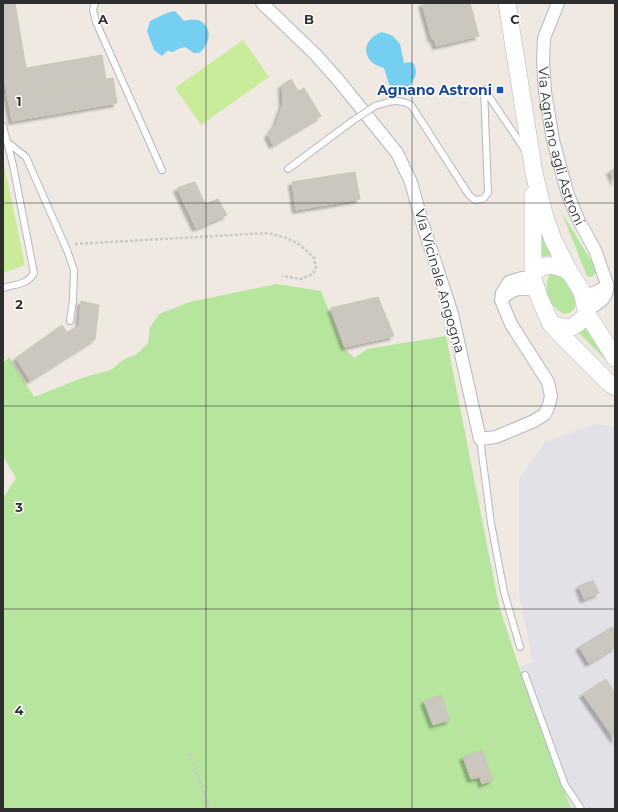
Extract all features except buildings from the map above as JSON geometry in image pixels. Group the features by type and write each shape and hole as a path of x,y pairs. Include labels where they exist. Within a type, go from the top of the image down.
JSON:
{"street":[{"name":"Via Vicinale Angogna","path":"262,3 316,55 339,80 397,153 411,182 422,222 452,314 480,439"},
{"name":"Via Agnano agli Astroni","path":"507,3 533,167"},
{"name":"Via Agnano agli Astroni","path":"558,3 544,38 543,60 546,100 558,160 568,195 578,219 595,250 607,284"},
{"path":"533,167 544,214 553,240 582,292 587,312 615,358"},
{"path":"533,167 532,249 534,280 551,324 609,383 615,387"},
{"path":"534,280 540,267 548,265 569,271"},
{"path":"480,439 496,437 534,421 544,414 549,406 551,396 548,382 511,324 501,300 502,293 509,282 522,278 534,280"},
{"path":"582,292 591,294 602,289 607,284"},
{"path":"551,324 567,328 575,326 587,312 604,300 608,290 607,284"}],"lane":[{"path":"95,3 92,10 96,22 162,170"},
{"path":"288,169 375,106 389,102 403,101 411,105 469,195 475,200 483,199 488,192 484,89 533,167"},
{"path":"3,126 13,165 34,273 30,279 22,284 3,288"},
{"path":"7,142 26,157 67,250 74,270 73,300 70,321"},
{"path":"480,439 491,523 504,592 520,647"},
{"path":"525,674 565,785 581,809"}],"path":[{"path":"71,242 75,244 268,232 287,238 300,245 314,258 316,267 313,274 301,279 282,276"},
{"path":"189,753 210,809"}],"shaded area":[{"path":"596,424 615,427 615,809 571,809 519,667 532,662 519,595 519,479 546,441"}],"green space":[{"path":"243,40 269,77 201,125 175,88"},
{"path":"3,160 25,265 3,273"},
{"path":"561,211 593,264 596,272 592,277 587,276"},
{"path":"539,218 555,255 539,257"},
{"path":"551,271 564,280 571,289 576,305 570,312 564,314 550,301 547,284"},
{"path":"277,284 321,291 344,349 355,358 367,349 446,336 499,606 519,667 571,809 3,809 3,498 16,478 3,456 3,363 9,357 34,397 85,377 111,370 123,360 137,354 148,343 150,327 159,314 190,302"},
{"path":"587,321 615,363 615,369 574,328"}],"water":[{"path":"175,11 184,21 198,20 207,28 207,42 199,53 194,53 185,47 173,52 167,51 162,56 154,50 147,31 150,21"},
{"path":"382,32 393,36 400,44 404,63 412,62 416,69 415,75 408,88 399,91 394,90 389,84 384,68 376,65 367,56 367,45 370,40"}],"place":[{"name":"Agnano Astroni","path":"500,90"}]}
